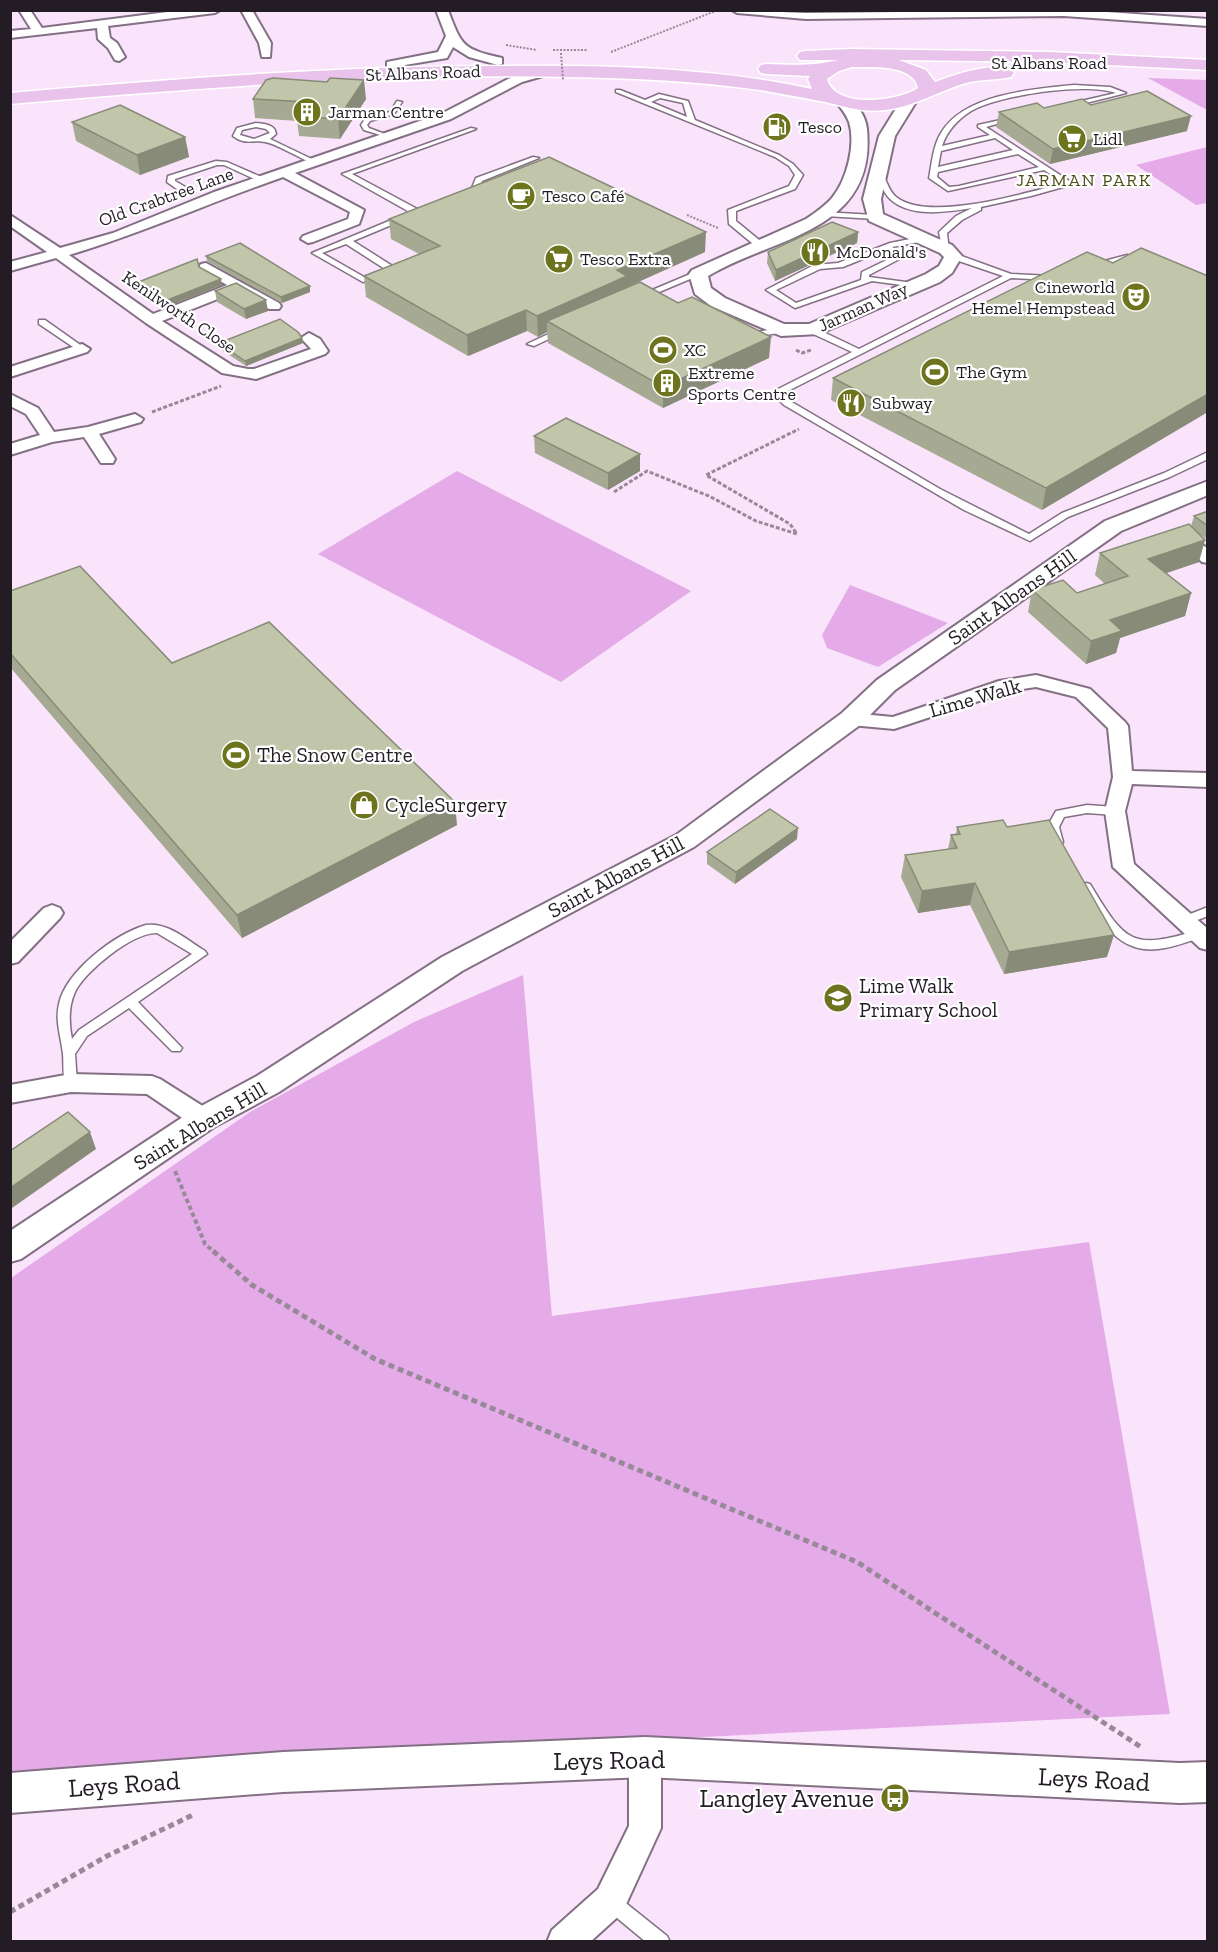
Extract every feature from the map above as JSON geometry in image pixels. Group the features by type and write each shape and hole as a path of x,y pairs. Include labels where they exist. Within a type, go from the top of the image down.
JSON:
{"main road":[{"path":"754,60 851,54 1095,58 1208,66"},
{"name":"St Albans Road","path":"10,90 227,73 498,61 678,64 784,71 865,62 891,64 1081,62 1208,66"},
{"path":"678,64 707,62"},
{"path":"891,64 924,77 928,84 927,90"},
{"path":"831,67 822,72 817,79 818,86 824,93 840,100"},
{"name":"St Albans Road","path":"10,99 240,81 552,69 723,80 794,90 877,106 909,102 921,97 927,90 967,78 1021,72 1208,75"}],"street":[{"path":"24,10 38,31"},
{"path":"10,34 215,10"},
{"path":"246,10 266,44 266,54"},
{"path":"442,10 451,38 465,53 498,61"},
{"path":"737,10 806,16 1064,13 1208,23"},
{"path":"102,22 104,39 113,46 119,57"},
{"path":"391,65 443,55 451,38"},
{"name":"Old Crabtree Lane","path":"10,267 118,236 183,208 447,116 518,79 552,69"},
{"path":"475,71 493,84 489,95"},
{"path":"698,274 807,228 846,193 857,165 860,131 856,115 840,100"},
{"path":"909,102 887,136 872,199 875,216 950,253"},
{"path":"285,173 357,210 354,221 308,239"},
{"name":"Kenilworth Close","path":"10,219 151,320 228,370 256,374 320,351"},
{"name":"Jarman Way","path":"698,274 702,290 715,304 781,330 812,330 933,278 946,269 950,253"},
{"path":"206,267 274,306"},
{"path":"151,320 238,286"},
{"path":"309,338 315,342 320,351 337,362"},
{"path":"10,372 82,350"},
{"path":"10,399 32,411 50,437"},
{"path":"10,450 50,437 89,432 135,418"},
{"path":"89,432 107,459"},
{"name":"Saint Albans Hill","path":"10,1249 202,1119 268,1084 452,964 685,842 851,719 886,685 1113,526 1208,487"},
{"path":"1194,546 1208,558"},
{"name":"Lime Walk","path":"851,719 894,723 1006,685 1036,681 1083,693 1118,726 1123,777 1115,811 1124,867 1197,932"},
{"path":"1123,777 1208,780"},
{"path":"10,956 52,914"},
{"path":"10,1094 71,1083 152,1085 202,1119"},
{"path":"564,1941 610,1901 645,1828 645,1757"},
{"name":"Leys Road","path":"10,1793 283,1772 645,1757 1180,1783 1208,1782"}],"lane":[{"path":"1045,168 948,189 933,178 941,137 947,127 962,114 978,105 1051,89 1113,88 1123,93 1057,108"},
{"path":"692,122 686,102 618,91 692,122 777,156 791,165 799,176 792,187 732,210 732,222 761,246"},
{"path":"646,102 659,96"},
{"path":"388,137 366,129 364,125 367,120 392,112 399,102"},
{"path":"879,174 892,198 907,206 929,210 985,204 1070,184 962,114"},
{"path":"980,126 1024,116"},
{"path":"265,139 273,131 262,126 243,127 235,134 243,140 265,139 316,162"},
{"path":"418,213 346,174 473,129"},
{"path":"939,149 996,136"},
{"path":"935,170 1020,151"},
{"path":"458,197 474,191 479,180 535,158"},
{"path":"184,190 171,182 171,178 216,163 236,167 264,180"},
{"path":"985,204 959,218 943,232 950,253 1010,276 1051,278 1061,275"},
{"path":"347,241 391,269 363,280 315,253 429,209"},
{"path":"825,214 875,216"},
{"path":"913,285 871,279 795,306 770,290 818,267 837,266 883,246 895,246 915,239 926,240"},
{"path":"865,282 865,274 903,255 883,246"},
{"path":"1088,266 1127,257 1146,265"},
{"path":"630,301 698,274"},
{"path":"1010,276 777,393 787,403 903,471 997,524 1030,538 1065,514 1167,475 1208,455"},
{"path":"42,322 82,350"},
{"path":"531,344 574,327"},
{"path":"739,328 755,335 781,330"},
{"path":"812,330 857,351"},
{"path":"1063,850 1056,840 1053,827 1060,814 1087,809 1115,811"},
{"path":"1082,880 1113,930 1131,942 1155,946 1197,932 1208,911"},
{"path":"69,1053 83,1033 201,954 158,929 136,932 77,976 65,999 62,1028 69,1053 71,1083"},
{"path":"129,1001 176,1048"},
{"path":"610,1901 661,1941"}],"path":[{"path":"608,53 718,10"},
{"path":"561,53 563,80"},
{"path":"563,58 552,69 568,78"},
{"path":"135,418 216,389 242,373"},
{"path":"614,492 647,471 709,496 756,520 797,534 790,524 706,475 819,420"},
{"path":"164,1145 205,1244 252,1285 375,1359 857,1562 1145,1750"},
{"path":"10,1912 108,1856 200,1812"}],"shaded area":[{"path":"1148,78 1207,80 1207,110"},
{"path":"1207,147 1207,203 1196,205 1136,165"},
{"path":"457,471 691,591 561,682 318,554"},
{"path":"850,585 948,623 878,667 827,648 822,635"},
{"path":"523,975 552,1316 1089,1242 1170,1714 11,1771 11,1278 250,1112 414,1022"}],"building":[{"path":"273,78 327,82 330,78 364,80 338,119 297,116 307,102 253,99 266,80"},
{"path":"1147,91 1191,116 1053,149 999,112 1037,103 1044,108 1082,99 1091,105"},
{"path":"120,105 185,137 137,155 72,122"},
{"name":"Tesco Extra","path":"549,157 706,232 617,270 627,276 537,316 526,310 467,335 364,276 440,246 389,219"},
{"path":"832,222 858,232 776,270 768,252"},
{"path":"240,243 310,286 281,297 206,256"},
{"path":"1141,248 1208,276 1208,394 1046,488 833,378 1087,252 1113,263"},
{"path":"197,259 199,267 221,279 165,301 136,283"},
{"path":"640,282 678,303 692,297 771,337 663,387 547,321"},
{"path":"236,283 266,300 244,309 215,291"},
{"path":"280,319 298,332 302,338 245,361 219,343"},
{"path":"566,418 640,454 608,473 534,436"},
{"path":"1208,511 1208,526 1194,516"},
{"path":"1189,524 1205,540 1148,559 1191,593 1110,620 1122,631 1091,641 1032,590 1063,580 1077,593 1128,576 1100,553"},
{"name":"The Snow Centre","path":"80,566 172,663 269,622 455,802 237,915 10,653 10,591"},
{"path":"770,809 798,828 736,872 707,852"},
{"name":"Lime Walk Primary School","path":"1003,820 1007,827 1049,820 1114,935 1009,952 975,883 922,891 905,855 957,848 951,835 960,834 957,827"},
{"path":"68,1112 90,1132 10,1188 10,1151"}],"place":[{"name":"Jarman Centre","path":"307,112"},
{"name":"Tesco","path":"777,127"},
{"name":"Lidl","path":"1072,139"},
{"name":"Tesco Café","path":"521,196"},
{"name":"McDonald's","path":"815,252"},
{"name":"Tesco Extra","path":"559,259"},
{"name":"Cineworld Hemel Hempstead","path":"1136,297"},
{"name":"XC","path":"663,350"},
{"name":"The Gym","path":"935,372"},
{"name":"Extreme Sports Centre","path":"667,383"},
{"name":"Subway","path":"851,403"},
{"name":"The Snow Centre","path":"236,755"},
{"name":"CycleSurgery","path":"364,805"},
{"name":"Lime Walk Primary School","path":"838,998"},
{"name":"Langley Avenue","path":"895,1798"}],"district":[{"name":"JARMAN PARK","path":"1084,180"}]}
